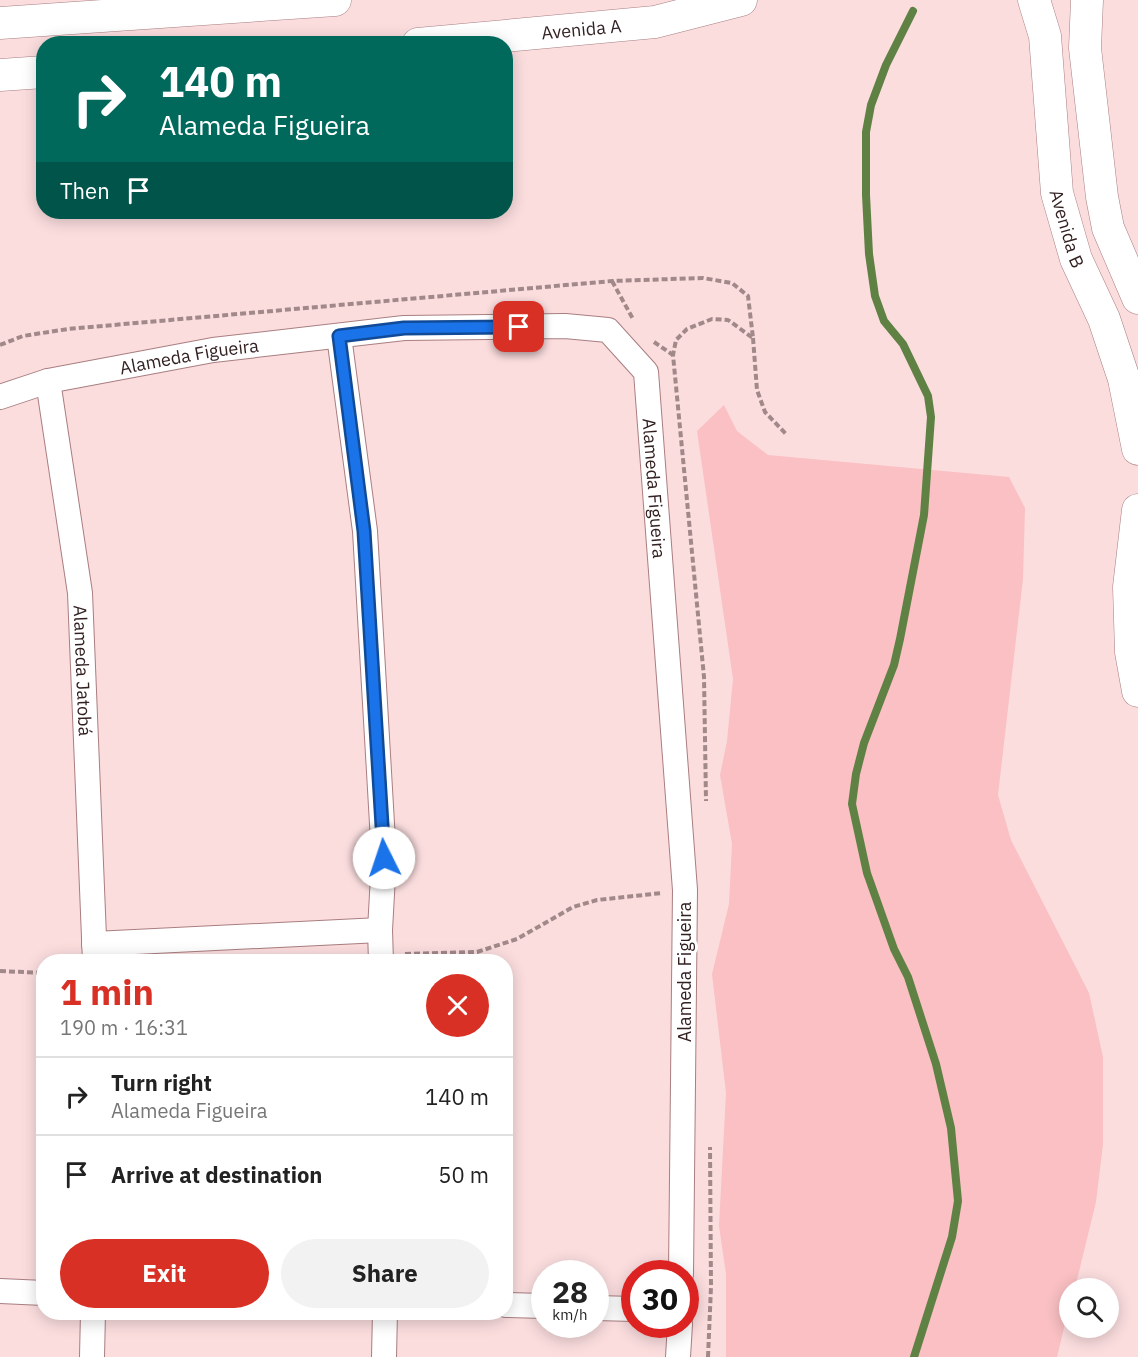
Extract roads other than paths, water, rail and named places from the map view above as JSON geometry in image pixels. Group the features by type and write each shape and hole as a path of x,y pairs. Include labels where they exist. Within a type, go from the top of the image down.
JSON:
{"street":[{"path":"0,23 335,0"},
{"name":"Avenida A","path":"504,36 655,22 741,0"},
{"name":"Avenida B","path":"1034,0 1045,36 1057,193 1076,259 1104,319 1124,379 1138,449"},
{"name":"Avenida B","path":"1087,0 1085,48 1102,197 1108,228 1138,298"},
{"path":"0,75 36,73"},
{"name":"Alameda Figueira","path":"0,397 48,381 213,350 404,328 566,326 608,330 646,372 685,891 681,1260"},
{"path":"339,336 364,531 384,858 381,954"},
{"name":"Alameda Jatobá","path":"48,381 80,593 94,953"},
{"path":"1138,510 1129,587 1129,631 1138,691"},
{"path":"94,953 380,930"},
{"path":"0,1291 36,1293"},
{"path":"513,1305 531,1306"},
{"path":"92,1357 93,1320"},
{"path":"384,1357 385,1320"},
{"path":"678,1357 679,1338"}],"waterway":[{"path":"913,11 886,65 871,105 866,132 866,195 869,254 875,296 884,321 903,344 928,396 931,417 924,515 894,665 864,743 856,774 852,804 867,873 894,949 908,977 936,1064 951,1128 958,1201 952,1237 914,1357"}]}
